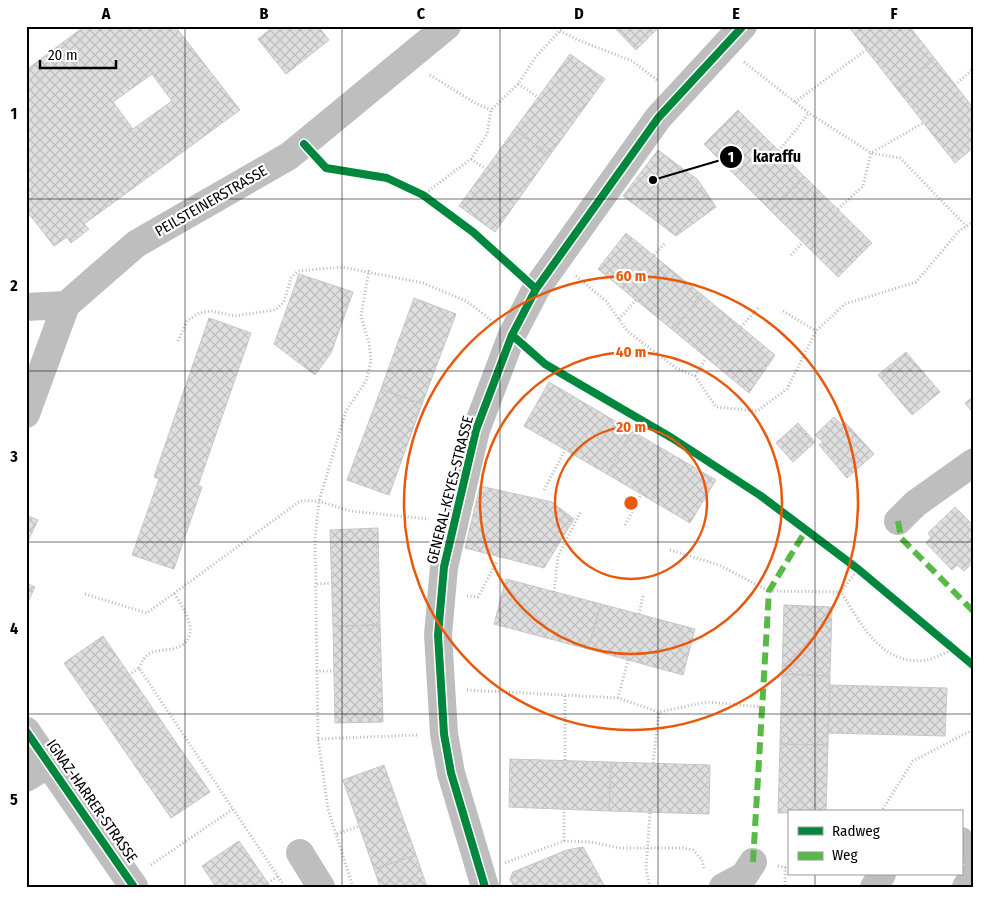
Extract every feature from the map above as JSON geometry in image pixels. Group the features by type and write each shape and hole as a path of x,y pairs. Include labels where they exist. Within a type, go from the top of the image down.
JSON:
{"street":[{"name":"PEILSTEINERSTRASSE","path":"26,414 65,308 136,244 289,156 401,66 447,26"},
{"name":"GENERAL-KEYES-STRASSE","path":"482,879 450,773 444,734 438,635 444,567 476,430 512,335 556,260 658,118 743,26"},
{"path":"26,307 65,308"},
{"path":"898,521 915,504 974,462"},
{"name":"IGNAZ-HARRER-STRASSE","path":"26,731 38,771 132,883"},
{"path":"962,842 974,854"},
{"path":"300,854 321,887"},
{"path":"715,882 744,876 753,862"},
{"path":"966,887 974,875"},
{"path":"874,887 881,876"}],"path":[{"path":"423,195 471,159 487,134 491,110 518,84 535,58 564,26"},
{"path":"560,31 632,61 679,96"},
{"path":"724,46 809,113 871,153 900,158 966,226"},
{"path":"796,102 866,50"},
{"path":"401,66 425,72 475,103 491,110"},
{"path":"955,85 973,69"},
{"path":"518,84 538,97"},
{"path":"779,151 809,113"},
{"path":"838,209 863,186 871,153 923,123"},
{"path":"471,159 486,169"},
{"path":"414,191 430,200"},
{"path":"556,260 606,301 627,331 676,368 695,376 716,407 757,411 787,389 816,331 845,304 916,282 959,231 974,221"},
{"path":"791,255 803,242"},
{"path":"654,255 665,243"},
{"path":"178,340 187,321 199,313 211,311 234,316 275,310 284,302 291,278 298,271 342,267 369,270 423,283 466,301 512,335"},
{"path":"353,887 328,808 318,739 315,537 319,501 346,411 366,381 371,361 369,342 361,316 369,270"},
{"path":"619,319 636,300"},
{"path":"741,326 759,306"},
{"path":"783,311 816,331"},
{"path":"695,376 706,358"},
{"path":"544,490 565,450"},
{"path":"625,525 640,494"},
{"path":"85,594 147,613 300,501 319,501 350,511 454,521"},
{"path":"554,592 558,556 582,511"},
{"path":"670,550 720,565 769,591 841,592"},
{"path":"442,595 478,597 497,561"},
{"path":"851,563 866,575"},
{"path":"841,592 858,569"},
{"path":"317,584 332,583"},
{"path":"841,592 872,640 898,659 927,660 956,648"},
{"path":"129,675 139,668 143,660 150,653 179,647 187,640 190,629 186,612 174,593"},
{"path":"639,614 643,596"},
{"path":"948,642 965,656"},
{"path":"618,698 628,660"},
{"path":"139,668 285,887"},
{"path":"316,670 334,671"},
{"path":"441,688 618,698 659,712 707,702 762,707"},
{"path":"565,696 565,760"},
{"path":"653,764 659,712"},
{"path":"882,810 913,761 974,730"},
{"path":"318,739 444,734"},
{"path":"132,883 233,809"},
{"path":"564,809 564,841"},
{"path":"650,812 649,849 646,870 650,887"},
{"path":"337,834 359,826"},
{"path":"482,879 509,862 564,841 591,842 619,848 683,848 693,850 702,860 715,882"},
{"path":"785,867 785,887"},
{"path":"268,883 278,876"}],"building":[{"path":"85,26 175,26 240,110 84,224 89,229 71,243 67,237 54,246 26,210 26,70","holes":["152,74 172,101 133,129 113,102"]},
{"path":"274,26 318,26 329,40 286,74 258,39"},
{"path":"613,26 660,26 636,50"},
{"path":"848,26 909,26 935,59 897,89"},
{"path":"570,54 605,79 550,155 514,130"},
{"path":"935,59 974,109 974,147 955,163 897,89"},
{"path":"738,110 805,177 771,211 704,144"},
{"path":"514,130 550,155 495,232 459,206"},
{"path":"658,150 698,180 716,207 676,236 623,196"},
{"path":"805,177 872,243 838,277 771,211"},
{"path":"626,233 701,294 674,331 598,269"},
{"path":"299,274 353,292 331,353 315,375 274,344"},
{"path":"701,294 775,355 749,393 674,331"},
{"path":"414,298 456,314 422,404 381,389"},
{"path":"209,318 251,333 198,486 202,487 174,569 132,555 159,479 154,477"},
{"path":"906,352 940,392 912,415 878,375"},
{"path":"549,382 632,431 607,474 524,426"},
{"path":"381,389 422,404 389,495 347,480"},
{"path":"974,396 974,414 965,403"},
{"path":"834,417 842,425 845,422 874,454 847,478 819,445 823,442 815,435"},
{"path":"798,423 815,442 793,462 776,443"},
{"path":"632,431 716,480 690,523 607,474"},
{"path":"480,486 552,502 574,519 544,568 465,548"},
{"path":"955,507 974,526 974,562 964,571 957,565 952,570 926,543 931,537 928,533"},
{"path":"26,515 38,520 26,545"},
{"path":"378,528 380,625 333,626 330,530"},
{"path":"506,579 601,604 588,649 494,624"},
{"path":"26,583 35,587 26,606"},
{"path":"601,604 695,629 683,675 588,649"},
{"path":"784,605 832,607 830,676 782,674"},
{"path":"380,625 383,722 335,723 333,626"},
{"path":"103,636 210,792 171,818 64,663"},
{"path":"782,674 830,676 828,745 780,744"},
{"path":"830,685 947,688 945,736 828,733"},
{"path":"780,744 828,745 826,810 788,810 788,813 778,813"},
{"path":"510,759 611,762 609,811 509,807"},
{"path":"611,762 710,765 709,814 609,811"},
{"path":"384,765 416,855 374,869 343,780"},
{"path":"239,841 270,887 216,887 202,866"},
{"path":"583,847 605,887 514,887 510,879 513,872 567,850"},
{"path":"416,855 427,887 380,887 374,869"}],"marked path":[{"path":"898,521 901,538 974,612"},
{"path":"753,862 769,591 806,530"}],"cycle path":[{"path":"485,887 451,773 444,734 438,635 444,567 476,430 512,335 536,289 658,118 743,26"},
{"path":"304,144 326,168 387,178 423,195 473,232 536,289"},
{"path":"512,335 545,364 672,438 761,496 858,569 974,666"},
{"path":"26,731 134,887"}],"place":[{"name":"karaffu","path":"653,180"}]}
